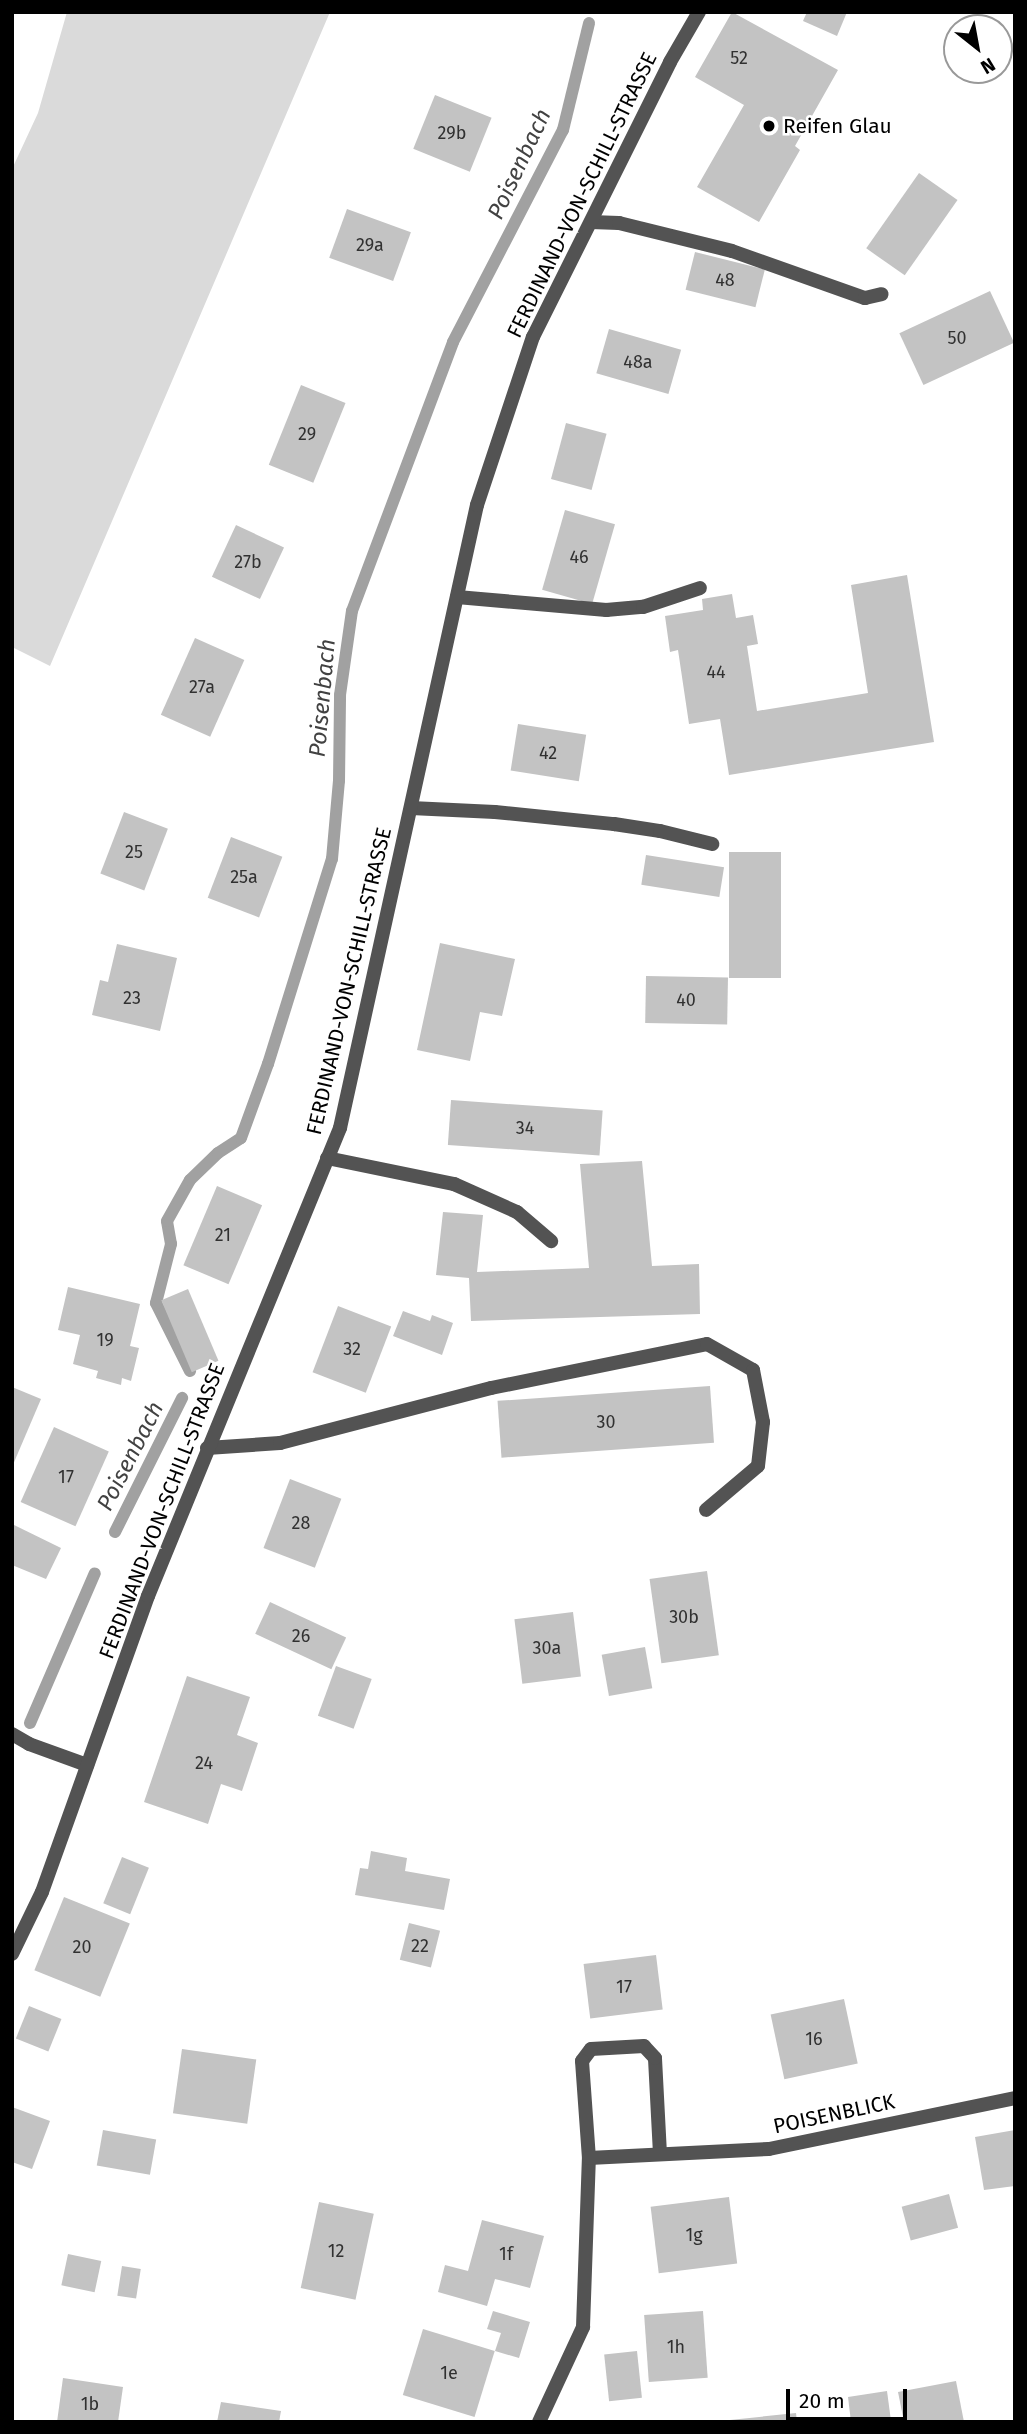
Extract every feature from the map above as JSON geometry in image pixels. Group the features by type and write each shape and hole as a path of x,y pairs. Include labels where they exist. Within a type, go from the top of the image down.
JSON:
{"street":[{"name":"FERDINAND-VON-SCHILL-STRASSE","path":"12,1954 42,1892 148,1595 341,1128 477,505 533,337 670,62 699,12"},
{"path":"591,222 619,223 732,251 865,298 882,293"},
{"path":"457,597 606,610 643,607 700,588"},
{"path":"411,808 495,812 614,824 660,831 712,844"},
{"path":"327,1158 454,1184 517,1212 551,1241"},
{"path":"207,1448 281,1443 491,1388 707,1343 753,1370 763,1422 758,1466 706,1510"},
{"path":"12,1734 29,1744 87,1765"},
{"path":"539,2422 583,2327 589,2158 582,2061 591,2049 644,2046 655,2058 660,2154"},
{"name":"POISENBLICK","path":"589,2158 769,2149 1015,2098"}],"shaded area":[{"path":"67,12 330,12 50,666 12,647 12,169 38,113"}],"building":[{"name":"Reifen Glau","path":"732,12 838,70 795,146 800,150 759,222 697,187 744,105 695,77"},
{"path":"807,12 847,12 837,36 803,21"},
{"path":"435,95 492,118 470,172 413,149"},
{"path":"919,173 958,200 905,275 866,248"},
{"path":"347,209 411,232 393,281 329,258"},
{"path":"695,252 765,269 755,307 686,290"},
{"path":"990,291 1014,343 923,385 899,333"},
{"path":"609,329 681,350 668,394 596,373"},
{"path":"301,385 346,403 313,483 269,465"},
{"path":"566,423 607,434 592,490 551,479"},
{"path":"565,510 615,524 592,604 542,590"},
{"path":"236,525 284,547 260,599 212,577"},
{"path":"907,575 934,742 729,775 720,719 689,724 678,650 670,652 665,616 703,610 702,599 732,594 736,618 753,615 758,644 747,646 757,711 868,693 851,585"},
{"path":"195,638 244,660 210,737 161,715"},
{"path":"518,724 586,735 579,781 511,770"},
{"path":"124,812 168,829 144,890 100,874"},
{"path":"231,837 282,857 259,917 208,898"},
{"path":"729,852 781,852 781,978 729,978"},
{"path":"646,855 724,867 719,897 641,885"},
{"path":"440,943 515,959 502,1016 480,1012 470,1061 417,1050"},
{"path":"117,944 177,958 160,1031 92,1015 100,980 108,982"},
{"path":"646,976 728,977 727,1024 645,1023"},
{"path":"451,1100 603,1111 599,1155 448,1145"},
{"path":"642,1161 652,1266 699,1264 700,1314 471,1321 469,1278 436,1275 443,1212 483,1215 477,1272 589,1268 580,1164"},
{"path":"217,1186 262,1205 229,1284 183,1265"},
{"path":"68,1287 140,1304 130,1346 139,1348 131,1381 122,1378 121,1385 96,1378 98,1371 73,1364 80,1335 58,1330"},
{"path":"188,1289 218,1361 192,1372 161,1300"},
{"path":"338,1306 391,1326 366,1393 313,1372"},
{"path":"403,1311 430,1321 432,1315 453,1323 442,1355 393,1336"},
{"path":"710,1386 714,1443 501,1458 498,1401"},
{"path":"12,1387 41,1399 12,1467"},
{"path":"54,1427 109,1451 75,1526 21,1502"},
{"path":"290,1479 341,1499 315,1568 263,1548"},
{"path":"12,1524 61,1548 46,1579 12,1565"},
{"path":"707,1571 719,1655 661,1663 650,1579"},
{"path":"270,1602 346,1637 331,1669 255,1634"},
{"path":"573,1612 581,1677 522,1684 514,1619"},
{"path":"645,1647 652,1688 609,1696 602,1655"},
{"path":"336,1666 372,1679 354,1729 318,1716"},
{"path":"187,1676 250,1697 237,1735 258,1743 242,1791 221,1784 208,1824 144,1802"},
{"path":"371,1851 407,1858 405,1871 450,1879 444,1910 355,1895 360,1868 368,1869"},
{"path":"122,1857 149,1868 130,1914 103,1903"},
{"path":"64,1897 130,1924 100,1997 34,1970"},
{"path":"409,1923 440,1931 431,1968 400,1960"},
{"path":"656,1955 663,2010 590,2018 584,1964"},
{"path":"844,1999 858,2064 784,2079 771,2015"},
{"path":"29,2006 61,2019 48,2052 16,2038"},
{"path":"182,2049 256,2059 247,2124 173,2113"},
{"path":"12,2107 50,2121 32,2169 12,2162"},
{"path":"103,2130 156,2139 150,2175 97,2165"},
{"path":"1015,2130 1015,2186 984,2190 975,2137"},
{"path":"949,2194 958,2228 911,2240 902,2207"},
{"path":"729,2197 737,2264 659,2273 651,2207"},
{"path":"319,2202 374,2214 355,2300 301,2288"},
{"path":"482,2220 544,2236 530,2288 495,2279 487,2306 438,2292 445,2265 468,2271"},
{"path":"68,2254 101,2261 95,2292 61,2285"},
{"path":"122,2266 141,2269 136,2299 117,2296"},
{"path":"493,2311 530,2322 519,2358 495,2351 501,2333 487,2329"},
{"path":"703,2311 708,2378 649,2382 644,2315"},
{"path":"423,2329 495,2351 475,2417 403,2395"},
{"path":"637,2351 642,2398 609,2401 604,2354"},
{"path":"63,2378 123,2387 118,2422 57,2422"},
{"path":"956,2381 964,2422 904,2422 898,2392"},
{"path":"887,2391 891,2421 851,2422 848,2397"},
{"path":"221,2402 281,2411 279,2422 217,2422"},
{"path":"796,2413 797,2422 730,2422 730,2420"}],"waterway":[{"name":"Poisenbach","path":"190,1371 156,1303 171,1244 167,1221 190,1180 218,1153 241,1138 268,1064 332,859 339,781 340,695 352,611 453,342 563,130 589,23"},
{"name":"Poisenbach","path":"115,1532 182,1398"},
{"name":"Poisenbach","path":"30,1723 95,1573"}],"place":[{"name":"Reifen Glau","path":"769,126"}]}
